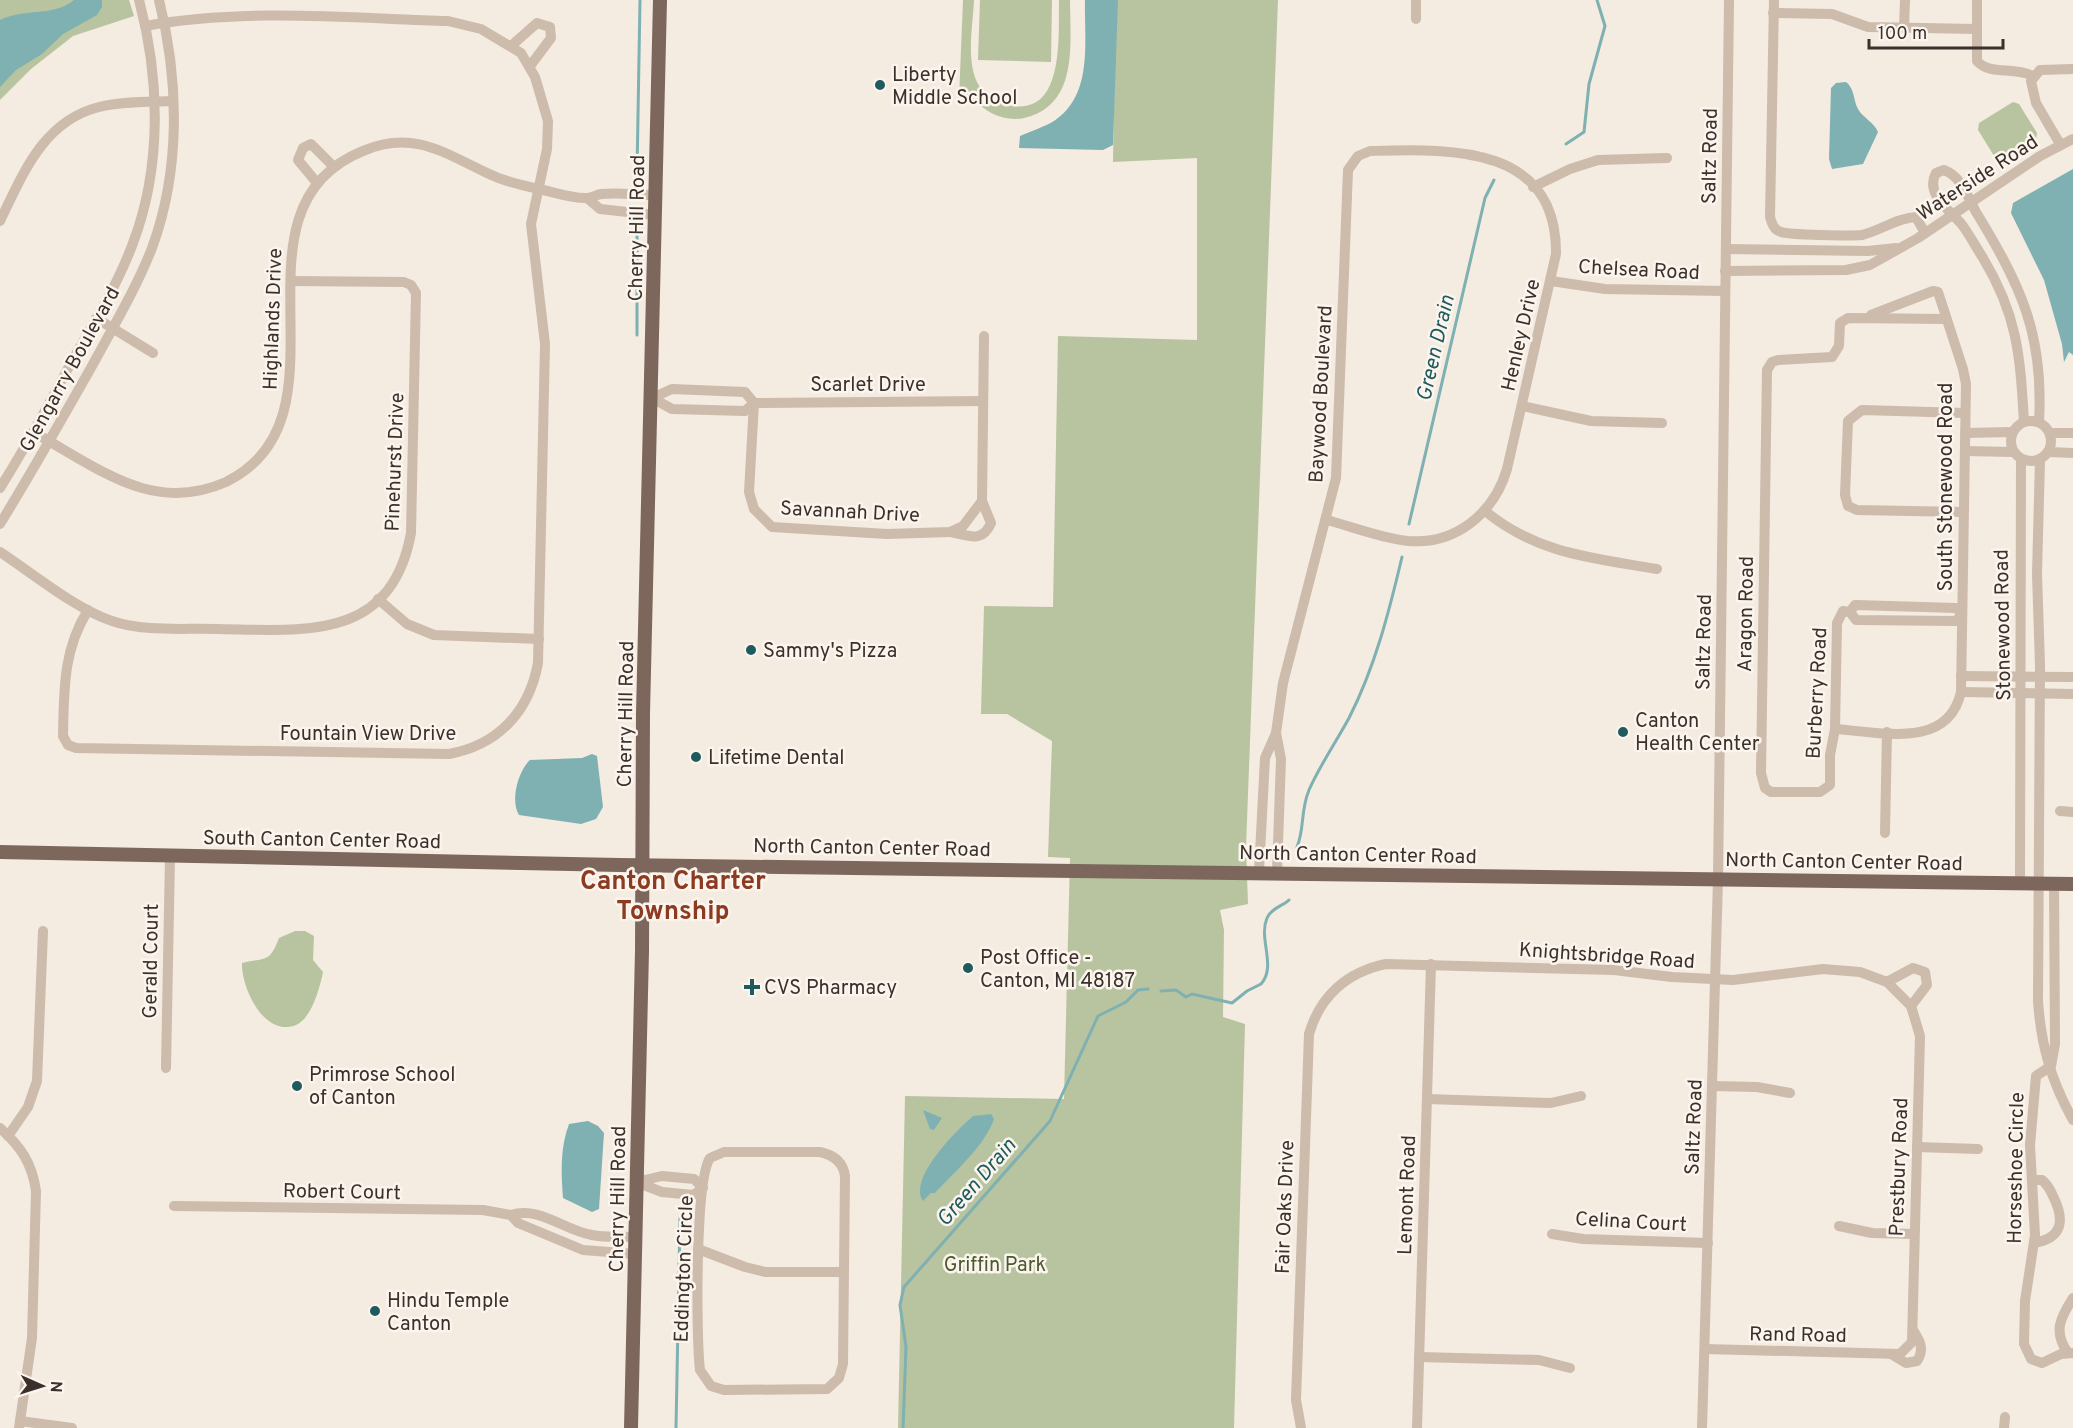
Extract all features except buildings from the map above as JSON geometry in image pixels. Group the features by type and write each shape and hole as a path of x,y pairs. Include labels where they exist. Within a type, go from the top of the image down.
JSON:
{"main road":[{"name":"Cherry Hill Road","path":"631,1428 643,865 643,713 660,0"},
{"name":"South Canton Center Road","path":"0,852 643,865"},
{"name":"North Canton Center Road","path":"643,865 2073,884"}],"street":[{"name":"Glengarry Boulevard","path":"0,488 96,318 125,262 141,220 152,163 155,102 145,26 139,0"},
{"name":"Glengarry Boulevard","path":"0,524 50,442 113,327 141,273 159,226 171,164 173,100 159,0"},
{"path":"1416,0 1416,19"},
{"name":"Saltz Road","path":"1702,1428 1718,879 1729,0"},
{"path":"1774,0 1770,218 1772,225 1779,232 1862,235 1905,218 1916,217 1925,233"},
{"path":"1904,28 1905,0"},
{"path":"1977,0 1976,55 1981,66 1992,70 2020,70 2033,76"},
{"path":"1773,13 1815,12 1850,18 1868,27 1976,29"},
{"path":"145,26 233,16 448,21 481,29 521,53 530,66 551,38 550,27 537,23 511,46"},
{"name":"Fountain View Drive","path":"88,610 72,639 64,671 63,736 68,745 75,748 436,755 462,752 495,737 520,712 535,679 539,639 545,344 531,234 537,188 547,149 548,121 545,106 530,66"},
{"path":"2060,144 2033,97 2031,85 2037,71 2073,69"},
{"path":"0,221 30,161 55,129 90,110 110,105 173,100"},
{"name":"Waterside Road","path":"1725,271 1846,270 1870,265 1903,248 2060,144 2073,139"},
{"name":"Highlands Drive","path":"33,432 127,482 156,492 177,493 201,490 239,474 269,445 285,410 289,387 291,281 295,226 304,203 317,183 334,167 373,147 396,143 416,143 446,151 497,177 587,198 601,194 655,195"},
{"path":"317,183 298,160 303,148 311,144 334,167"},
{"name":"Henley Drive","path":"1327,520 1405,540 1427,541 1460,531 1485,511 1504,478 1556,254 1554,230 1547,207 1533,187 1506,164 1478,155 1370,151 1354,160"},
{"path":"1533,187 1570,169 1598,160 1667,158"},
{"name":"Baywood Boulevard","path":"1259,872 1266,758 1276,733 1283,683 1327,520 1337,463 1347,177 1354,160"},
{"path":"2024,422 2020,350 2002,291 1962,225 1941,204 1934,191 1932,179 1936,173 1944,170 1953,174 2005,261 2028,311 2039,375 2039,422"},
{"name":"Highlands Drive","path":"587,198 600,209 654,215"},
{"path":"141,220 159,226"},
{"path":"1822,270 1823,233"},
{"name":"Waterside Road","path":"1726,249 1868,251 1903,248"},
{"name":"Pinehurst Drive","path":"0,552 88,610 110,621 137,627 305,630 346,621 378,600 399,571 411,533 416,293 411,285 404,282 291,281"},
{"name":"Chelsea Road","path":"1551,281 1605,289 1725,291"},
{"name":"South Stonewood Road","path":"1865,318 1933,291 1938,292 1965,375 1961,692"},
{"path":"96,318 153,353"},
{"path":"1865,318 1946,319"},
{"name":"Aragon Road","path":"1830,778 1830,785 1820,792 1771,792 1762,781 1767,374 1770,365 1778,360 1832,357 1839,346 1840,326 1843,320 1865,318"},
{"name":"Savannah Drive","path":"754,403 749,492 754,509 772,527 886,534 950,532 979,538 987,532 991,523 982,501 984,336"},
{"name":"Scarlet Drive","path":"754,403 745,392 725,391 672,389 660,392 652,399 672,409 745,411 754,403 983,401"},
{"path":"724,410 725,391"},
{"path":"1522,406 1591,421 1662,423"},
{"path":"1963,512 1857,510 1848,506 1845,495 1848,421 1862,410 1965,413"},
{"path":"1965,433 2012,432 2024,422 2039,422 2050,433 2051,442 2049,452 2034,462 2017,456 1965,451"},
{"path":"2012,432 2010,442 2017,456"},
{"path":"2050,433 2073,433"},
{"path":"2049,452 2073,453"},
{"name":"Stonewood Road","path":"2017,456 2022,677 2020,883"},
{"name":"Stonewood Road","path":"2038,883 2040,677 2037,574 2040,460"},
{"path":"950,532 963,526 982,501"},
{"path":"1485,511 1516,534 1548,548 1657,569"},
{"path":"378,600 407,624 434,635 539,639"},
{"name":"Burberry Road","path":"1830,778 1830,755 1835,729 1837,623 1846,612 1856,620 1956,621 1962,614"},
{"path":"1961,676 2073,677"},
{"path":"1835,729 1925,732 1941,726 1954,713 1961,692 2073,694"},
{"path":"1885,833 1887,732"},
{"name":"Baywood Boulevard","path":"1276,733 1281,759 1277,872"},
{"path":"2022,791 2040,791"},
{"path":"2061,812 2073,812"},
{"name":"Gerald Court","path":"166,1068 170,856"},
{"name":"Horseshoe Circle","path":"2038,883 2038,1007 2041,1039 2055,1084 2073,1120"},
{"name":"Horseshoe Circle","path":"2054,884 2055,1044 2051,1066 2036,1076 2030,1145 2034,1243 2025,1301 2025,1351 2031,1359 2042,1363 2071,1353"},
{"path":"2037,928 2054,928"},
{"path":"43,931 37,1081 28,1107 4,1132 28,1160 36,1191 33,1331 19,1425 72,1428"},
{"name":"Knightsbridge Road","path":"1330,993 1353,975 1377,966 1396,963 1614,970 1672,977 1747,980 1804,971 1842,970 1871,974 1887,982"},
{"name":"Lemont Road","path":"1417,1428 1431,964"},
{"path":"1887,982 1913,968 1924,972 1927,985 1911,1006"},
{"name":"Prestbury Road","path":"1887,982 1911,1006 1920,1036 1913,1330 1912,1342 1907,1349"},
{"name":"Fair Oaks Drive","path":"1301,1428 1296,1400 1307,1049 1315,1017 1330,993"},
{"path":"2038,1007 2054,1007"},
{"path":"1712,1086 1757,1087 1790,1093"},
{"path":"1427,1099 1551,1103 1581,1096"},
{"path":"1917,1147 1978,1149"},
{"name":"Eddington Circle","path":"820,1152 834,1157 842,1165 845,1176 843,1364 836,1383 821,1390 724,1390 711,1386 700,1370 698,1249 703,1188 707,1163 718,1153 820,1152"},
{"path":"662,1176 694,1179 703,1188 693,1195 662,1192 636,1182 662,1176"},
{"path":"2033,1180 2042,1180 2046,1183 2060,1209 2061,1217 2055,1234 2048,1240 2034,1243"},
{"name":"Robert Court","path":"174,1206 483,1210 511,1215 522,1212 539,1214 594,1236 635,1236"},
{"name":"Robert Court","path":"511,1215 518,1223 583,1250 635,1254"},
{"path":"1839,1226 1872,1233 1914,1234"},
{"name":"Celina Court","path":"1552,1234 1583,1239 1708,1243"},
{"path":"698,1249 765,1272 844,1272"},
{"path":"2071,1353 2062,1345 2058,1326 2062,1314 2073,1298"},
{"name":"Prestbury Road","path":"1913,1330 1921,1344 1922,1354 1917,1361"},
{"name":"Rand Road","path":"1705,1349 1891,1354 1900,1354 1907,1349"},
{"name":"Rand Road","path":"1891,1354 1906,1363 1917,1361"},
{"path":"1419,1357 1539,1360 1570,1368"}],"green space":[{"path":"0,0 129,0 134,16 73,36 31,69 0,100"},
{"path":"963,0 974,0 971,52 979,87 998,102 1027,106 1040,99 1049,87 1058,52 1059,0 1070,0 1071,35 1068,71 1063,87 1042,111 1024,118 1010,119 990,112 974,99 974,102 959,99"},
{"path":"980,0 1052,0 1051,62 978,60"},
{"name":"Griffin Park","path":"1116,0 1278,0 1246,847 1248,904 1220,910 1224,930 1223,1017 1245,1024 1234,1428 898,1428 905,1096 1064,1099 1070,858 1048,857 1052,741 1007,714 981,714 984,606 1053,607 1058,336 1197,340 1197,158 1113,162"},
{"path":"2013,102 2019,104 2037,133 2036,140 2002,160 1996,159 1978,130 1979,123"},
{"path":"295,931 305,931 314,936 313,960 323,972 320,986 307,1016 296,1025 284,1027 274,1024 257,1008 246,985 242,963 266,958 279,938"}],"water":[{"path":"74,0 102,0 102,7 97,15 63,34 42,54 16,70 0,87 0,20 18,14 57,9"},
{"path":"1085,0 1118,0 1113,145 1103,150 1019,148 1020,136 1054,121 1067,110 1076,97 1084,66"},
{"path":"1846,82 1851,88 1858,109 1878,132 1863,164 1832,169 1829,159 1831,88 1836,83"},
{"path":"2073,169 2073,355 2069,352 2064,362 2062,344 2044,280 2011,213 2013,203"},
{"path":"592,754 597,756 603,807 596,819 581,824 519,815 516,809 515,794 522,771 530,760 582,758"},
{"path":"923,1110 942,1118 934,1130 930,1129"},
{"path":"991,1114 994,1119 976,1149 935,1193 931,1193 923,1201 920,1191 922,1180 936,1155 973,1116"},
{"path":"588,1121 598,1126 604,1133 599,1209 592,1212 563,1198 562,1179 563,1151 569,1124"}],"waterway":[{"path":"637,173 640,0"},
{"name":"Green Drain","path":"1566,144 1584,132 1589,84 1605,26 1597,0"},
{"name":"Green Drain","path":"1409,524 1485,198 1494,180"},
{"path":"637,230 637,335"},
{"name":"Green Drain","path":"1297,847 1304,805 1309,790 1349,718 1374,659 1402,557"},
{"name":"Green Drain","path":"1161,991 1176,990 1186,997 1192,994 1232,1003 1247,991 1261,984 1268,961 1265,935 1267,918 1271,912 1289,900"},
{"name":"Green Drain","path":"903,1428 906,1347 900,1305 904,1287 1050,1121 1098,1016 1126,1002 1138,990 1148,989"},
{"path":"676,1428 680,1218"}],"place":[{"name":"Liberty Middle School","path":"880,85"},
{"name":"Sammy's Pizza","path":"751,650"},
{"name":"Canton Health Center","path":"1623,732"},
{"name":"Lifetime Dental","path":"696,757"},
{"name":"Post Office - Canton, MI 48187","path":"968,968"},
{"name":"CVS Pharmacy","path":"752,987"},
{"name":"Primrose School of Canton","path":"297,1086"},
{"name":"Hindu Temple Canton","path":"375,1311"}],"district":[{"name":"Canton Charter Township","path":"673,895"}]}
